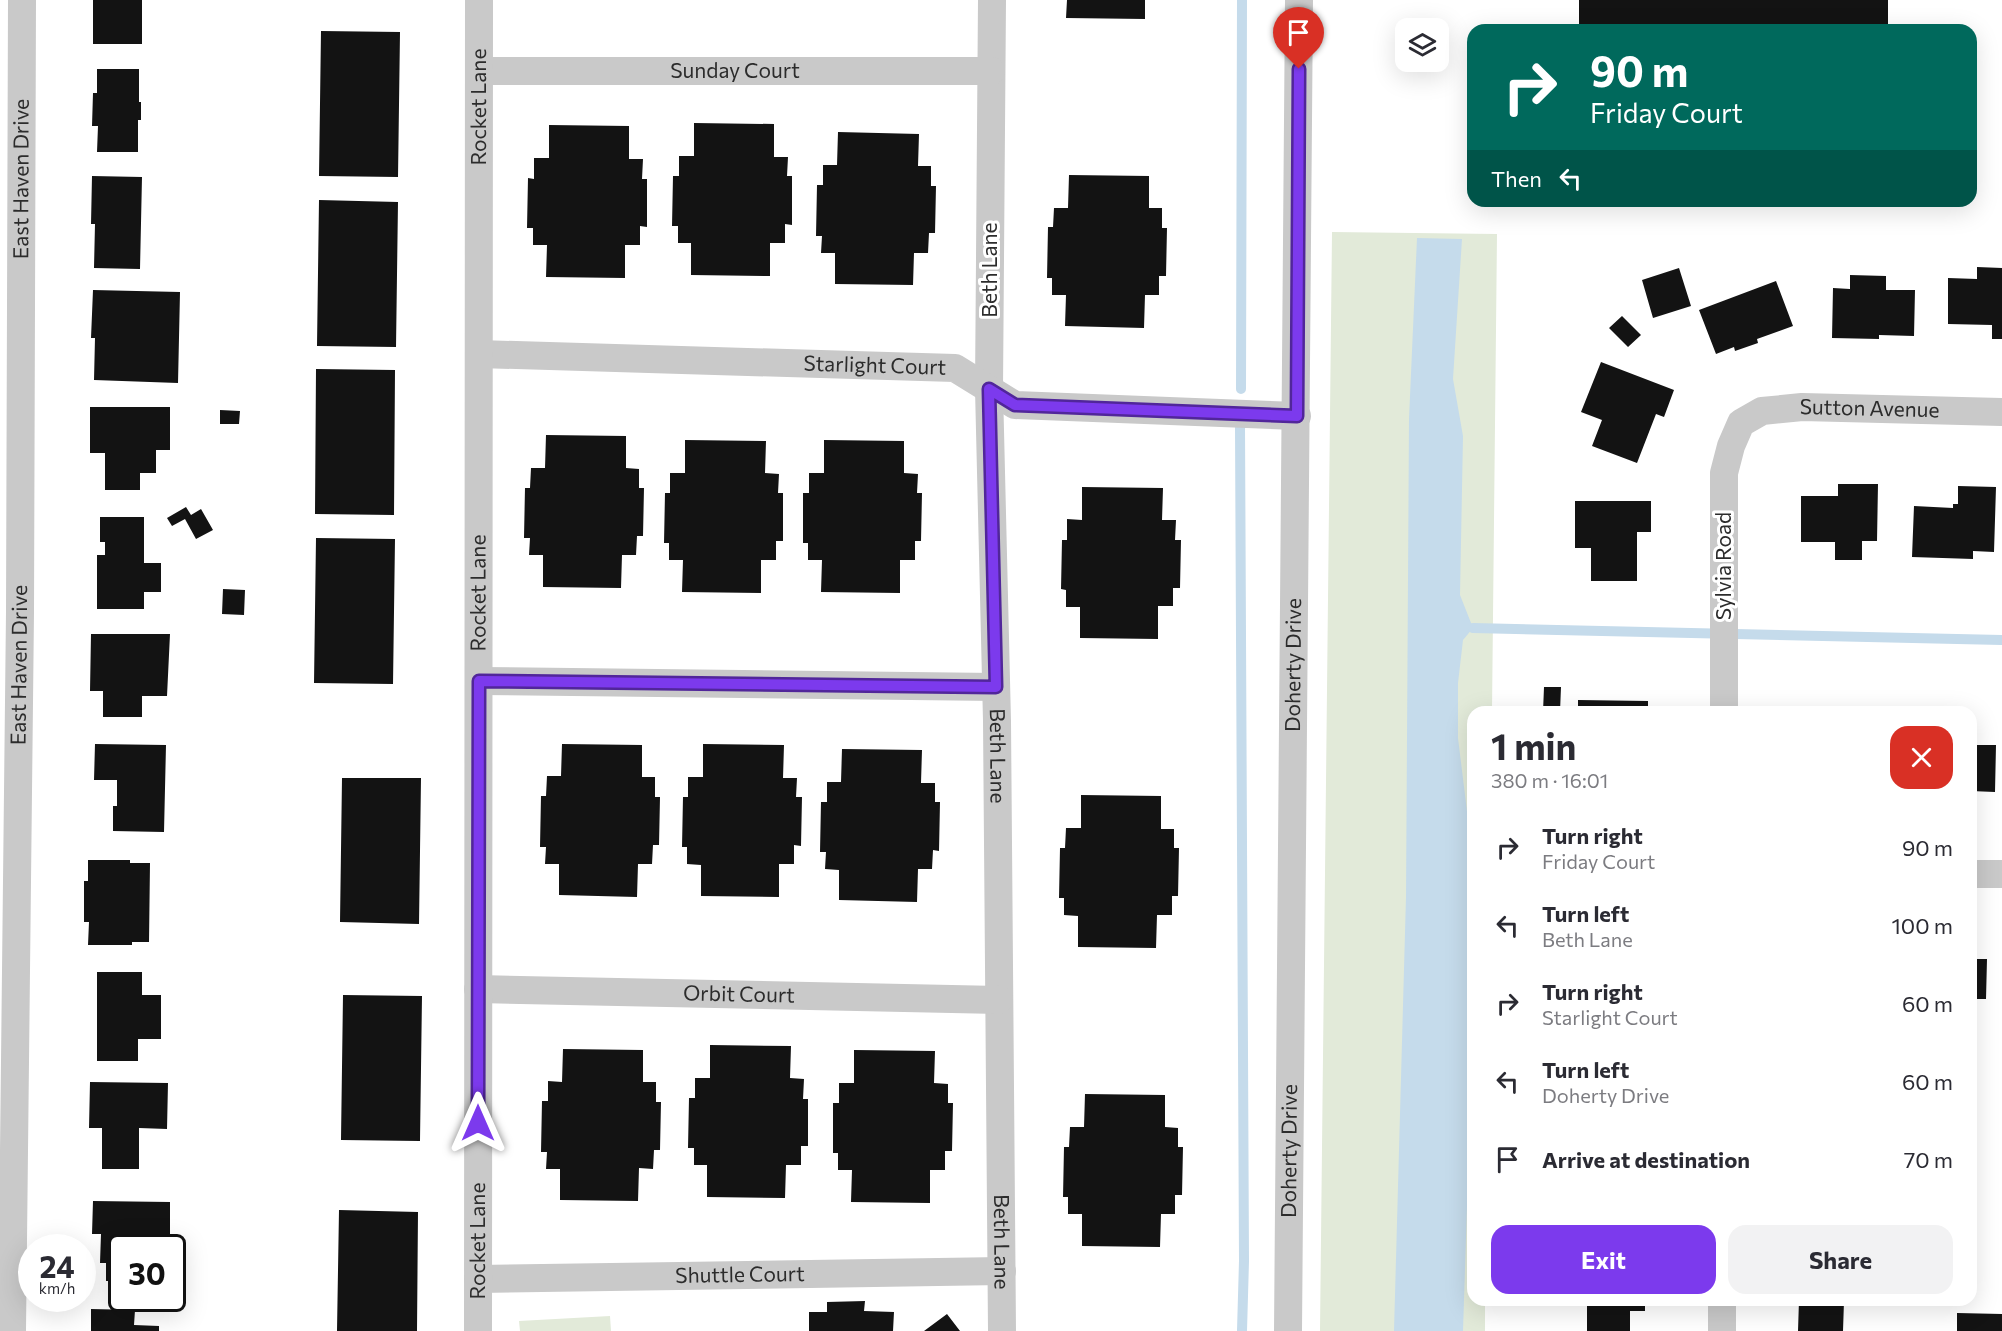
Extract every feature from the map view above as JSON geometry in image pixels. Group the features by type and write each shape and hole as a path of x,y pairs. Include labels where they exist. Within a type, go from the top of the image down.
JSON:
{"street":[{"name":"East Haven Drive","path":"12,1331 10,612 22,0"},
{"name":"Rocket Lane","path":"478,1331 479,0"},
{"name":"Beth Lane","path":"992,0 989,389 996,687 1002,1331"},
{"name":"Doherty Drive","path":"1288,1331 1299,0"},
{"name":"Sunday Court","path":"479,71 991,71"},
{"name":"Starlight Court","path":"479,354 956,368 1015,405 1297,416"},
{"name":"Sutton Avenue","path":"1741,423 1762,411 1802,407 2002,412"},
{"name":"Sylvia Road","path":"1724,706 1724,472 1731,446 1741,423"},
{"path":"479,681 996,687"},
{"path":"1977,874 2002,874"},
{"name":"Orbit Court","path":"478,989 999,1000"},
{"name":"Shuttle Court","path":"478,1279 1002,1271"},
{"path":"1722,1306 1722,1331"}],"green space":[{"path":"1332,232 1497,234 1492,706 1467,706 1467,1306 1485,1306 1485,1331 1320,1331"},
{"path":"610,1316 611,1331 520,1331 519,1321"}],"water":[{"path":"1417,238 1462,239 1453,379 1463,436 1460,595 1473,628 1463,640 1458,683 1458,738 1467,811 1467,1206 1463,1331 1394,1331 1406,897 1409,419"}],"building":[{"path":"93,0 142,0 142,44 93,44"},
{"path":"1067,0 1145,0 1145,19 1066,18"},
{"path":"1579,0 1888,0 1888,24 1579,24"},
{"path":"321,31 400,32 398,177 319,176"},
{"path":"97,69 139,69 141,120 138,120 138,152 97,152 98,126 92,126 93,93 97,93"},
{"path":"694,123 774,124 774,157 788,157 787,176 792,176 792,225 785,224 785,243 770,243 770,276 691,275 691,243 678,243 678,226 672,226 673,176 679,176 679,156 694,156"},
{"path":"549,125 629,126 629,159 643,159 642,179 647,179 647,227 640,226 640,245 625,245 625,278 546,277 547,245 533,245 533,228 527,228 528,178 534,179 534,158 549,158"},
{"path":"838,132 919,134 918,166 931,166 931,186 936,186 935,233 929,233 928,253 914,253 913,285 835,284 835,253 821,253 822,236 816,236 817,185 823,185 823,165 837,165"},
{"path":"1069,175 1149,176 1149,208 1162,208 1162,228 1167,228 1166,276 1159,276 1159,295 1145,295 1144,328 1065,326 1066,295 1052,295 1052,278 1047,278 1048,227 1053,227 1054,208 1068,208"},
{"path":"92,176 142,177 140,269 94,268 95,224 91,224"},
{"path":"319,200 398,202 396,347 317,346"},
{"path":"1977,267 2002,268 2002,339 1992,339 1992,325 1948,324 1948,278 1977,279"},
{"path":"1679,268 1691,306 1653,318 1642,280"},
{"path":"1850,275 1886,276 1886,290 1915,290 1914,336 1879,335 1879,339 1832,338 1833,288 1850,289"},
{"path":"1776,281 1793,326 1757,339 1758,343 1735,351 1734,347 1716,354 1699,310"},
{"path":"93,290 180,292 178,383 94,380 95,338 91,338"},
{"path":"1622,316 1641,335 1628,347 1609,328"},
{"path":"1601,362 1674,390 1664,417 1656,414 1637,463 1592,446 1602,420 1581,412"},
{"path":"316,369 395,370 394,515 315,514"},
{"path":"90,407 170,407 170,450 156,450 156,473 140,473 140,490 105,490 105,453 90,453"},
{"path":"220,410 240,411 239,424 220,424"},
{"path":"546,435 626,436 626,468 639,469 639,488 644,488 643,536 637,536 636,555 622,555 621,588 543,587 543,555 529,555 530,538 524,538 525,488 530,488 531,468 545,468"},
{"path":"685,440 766,441 765,473 779,474 778,493 783,493 783,541 776,541 776,560 761,560 761,593 682,592 683,560 669,560 669,543 664,543 665,493 670,493 670,473 685,473"},
{"path":"824,440 904,441 904,473 918,474 917,493 922,493 921,541 915,541 915,560 900,560 900,593 821,592 822,560 808,560 808,543 803,543 803,493 809,493 809,473 824,473"},
{"path":"1838,484 1878,484 1877,541 1862,541 1862,560 1835,560 1835,542 1801,542 1801,496 1838,496"},
{"path":"1958,486 1996,487 1994,552 1973,551 1973,559 1912,557 1914,506 1953,508 1953,504 1958,504"},
{"path":"1082,487 1163,488 1162,520 1176,520 1175,540 1181,540 1180,588 1173,588 1173,606 1158,606 1158,639 1080,638 1080,607 1066,607 1066,590 1061,589 1062,540 1067,540 1067,519 1082,520"},
{"path":"1575,501 1651,501 1651,532 1637,532 1637,581 1591,581 1591,548 1575,548"},
{"path":"186,507 191,515 201,509 213,530 196,539 185,519 172,526 167,518"},
{"path":"100,517 144,517 144,563 161,563 161,592 144,592 144,609 97,609 97,555 105,555 105,542 100,542"},
{"path":"316,538 395,539 393,684 314,683"},
{"path":"223,589 245,590 244,615 222,614"},
{"path":"91,634 170,634 167,696 142,696 142,717 103,717 103,691 90,691"},
{"path":"1544,687 1561,687 1560,706 1543,706"},
{"path":"1578,700 1648,701 1648,706 1578,706"},
{"path":"95,744 166,745 164,832 113,831 113,806 117,806 117,780 94,780"},
{"path":"562,744 642,745 642,777 655,777 655,797 660,797 659,845 653,845 652,864 638,864 637,897 559,895 559,864 545,864 546,847 540,847 541,796 546,796 547,776 561,776"},
{"path":"703,744 784,745 783,778 797,778 796,797 802,797 801,846 794,845 794,864 779,864 779,897 701,896 701,865 687,864 687,847 682,847 683,797 688,797 688,777 703,777"},
{"path":"1977,745 1996,745 1995,792 1977,791"},
{"path":"842,749 922,750 921,783 935,783 935,802 940,802 939,851 933,850 932,869 918,869 917,902 839,900 839,870 825,869 826,852 820,852 821,802 827,802 827,782 841,782"},
{"path":"342,778 421,778 419,924 340,922"},
{"path":"1081,795 1161,796 1161,829 1174,829 1174,848 1179,848 1178,896 1172,896 1172,915 1157,915 1156,948 1078,947 1078,916 1064,915 1064,898 1059,898 1060,848 1065,848 1066,828 1081,828"},
{"path":"88,860 130,860 130,863 150,863 149,942 132,942 132,945 88,945 89,922 84,922 84,881 88,881"},
{"path":"1977,959 1987,959 1986,999 1977,999"},
{"path":"97,972 142,972 142,995 161,995 161,1039 138,1039 138,1061 97,1061"},
{"path":"343,995 422,996 420,1141 341,1140"},
{"path":"710,1045 791,1046 790,1078 804,1079 803,1099 808,1099 808,1146 801,1146 801,1165 786,1165 785,1198 707,1197 707,1165 694,1165 694,1148 688,1148 689,1098 695,1098 695,1078 710,1078"},
{"path":"563,1049 643,1050 643,1082 656,1082 656,1102 661,1102 660,1150 654,1150 653,1169 639,1168 638,1201 560,1200 560,1169 546,1169 547,1152 541,1152 542,1101 548,1101 548,1081 562,1082"},
{"path":"854,1050 935,1051 934,1083 948,1084 948,1103 953,1103 952,1151 945,1151 945,1170 930,1170 930,1203 851,1202 852,1170 838,1170 838,1153 833,1153 833,1103 839,1103 839,1083 854,1083"},
{"path":"90,1082 168,1083 167,1129 139,1128 139,1169 102,1169 102,1128 89,1128"},
{"path":"1085,1094 1165,1095 1165,1127 1178,1128 1178,1147 1183,1147 1182,1195 1175,1195 1175,1214 1161,1214 1160,1247 1082,1246 1082,1214 1068,1214 1068,1197 1063,1197 1064,1147 1069,1147 1070,1127 1084,1127"},
{"path":"93,1201 170,1202 170,1234 108,1234 108,1281 106,1281 106,1263 100,1263 101,1234 92,1234"},
{"path":"339,1210 418,1212 417,1331 337,1331"},
{"path":"865,1301 864,1311 894,1312 893,1331 809,1331 809,1312 827,1312 827,1302"},
{"path":"1587,1306 1645,1306 1645,1311 1630,1311 1630,1331 1587,1331"},
{"path":"1799,1306 1844,1306 1843,1331 1798,1331"},
{"path":"96,1309 108,1309 108,1312 135,1312 134,1325 159,1326 159,1331 91,1331 91,1312 96,1312"},
{"path":"1957,1313 2002,1314 2002,1331 1957,1331"},
{"path":"947,1314 960,1331 924,1331"}],"waterway":[{"path":"1241,389 1242,0"},
{"path":"1240,427 1244,1261 1242,1331"},
{"path":"1473,628 2002,640"}],"route":[{"path":"478,1123 479,681 996,687 989,389 1015,405 1297,416 1299,69"}]}
